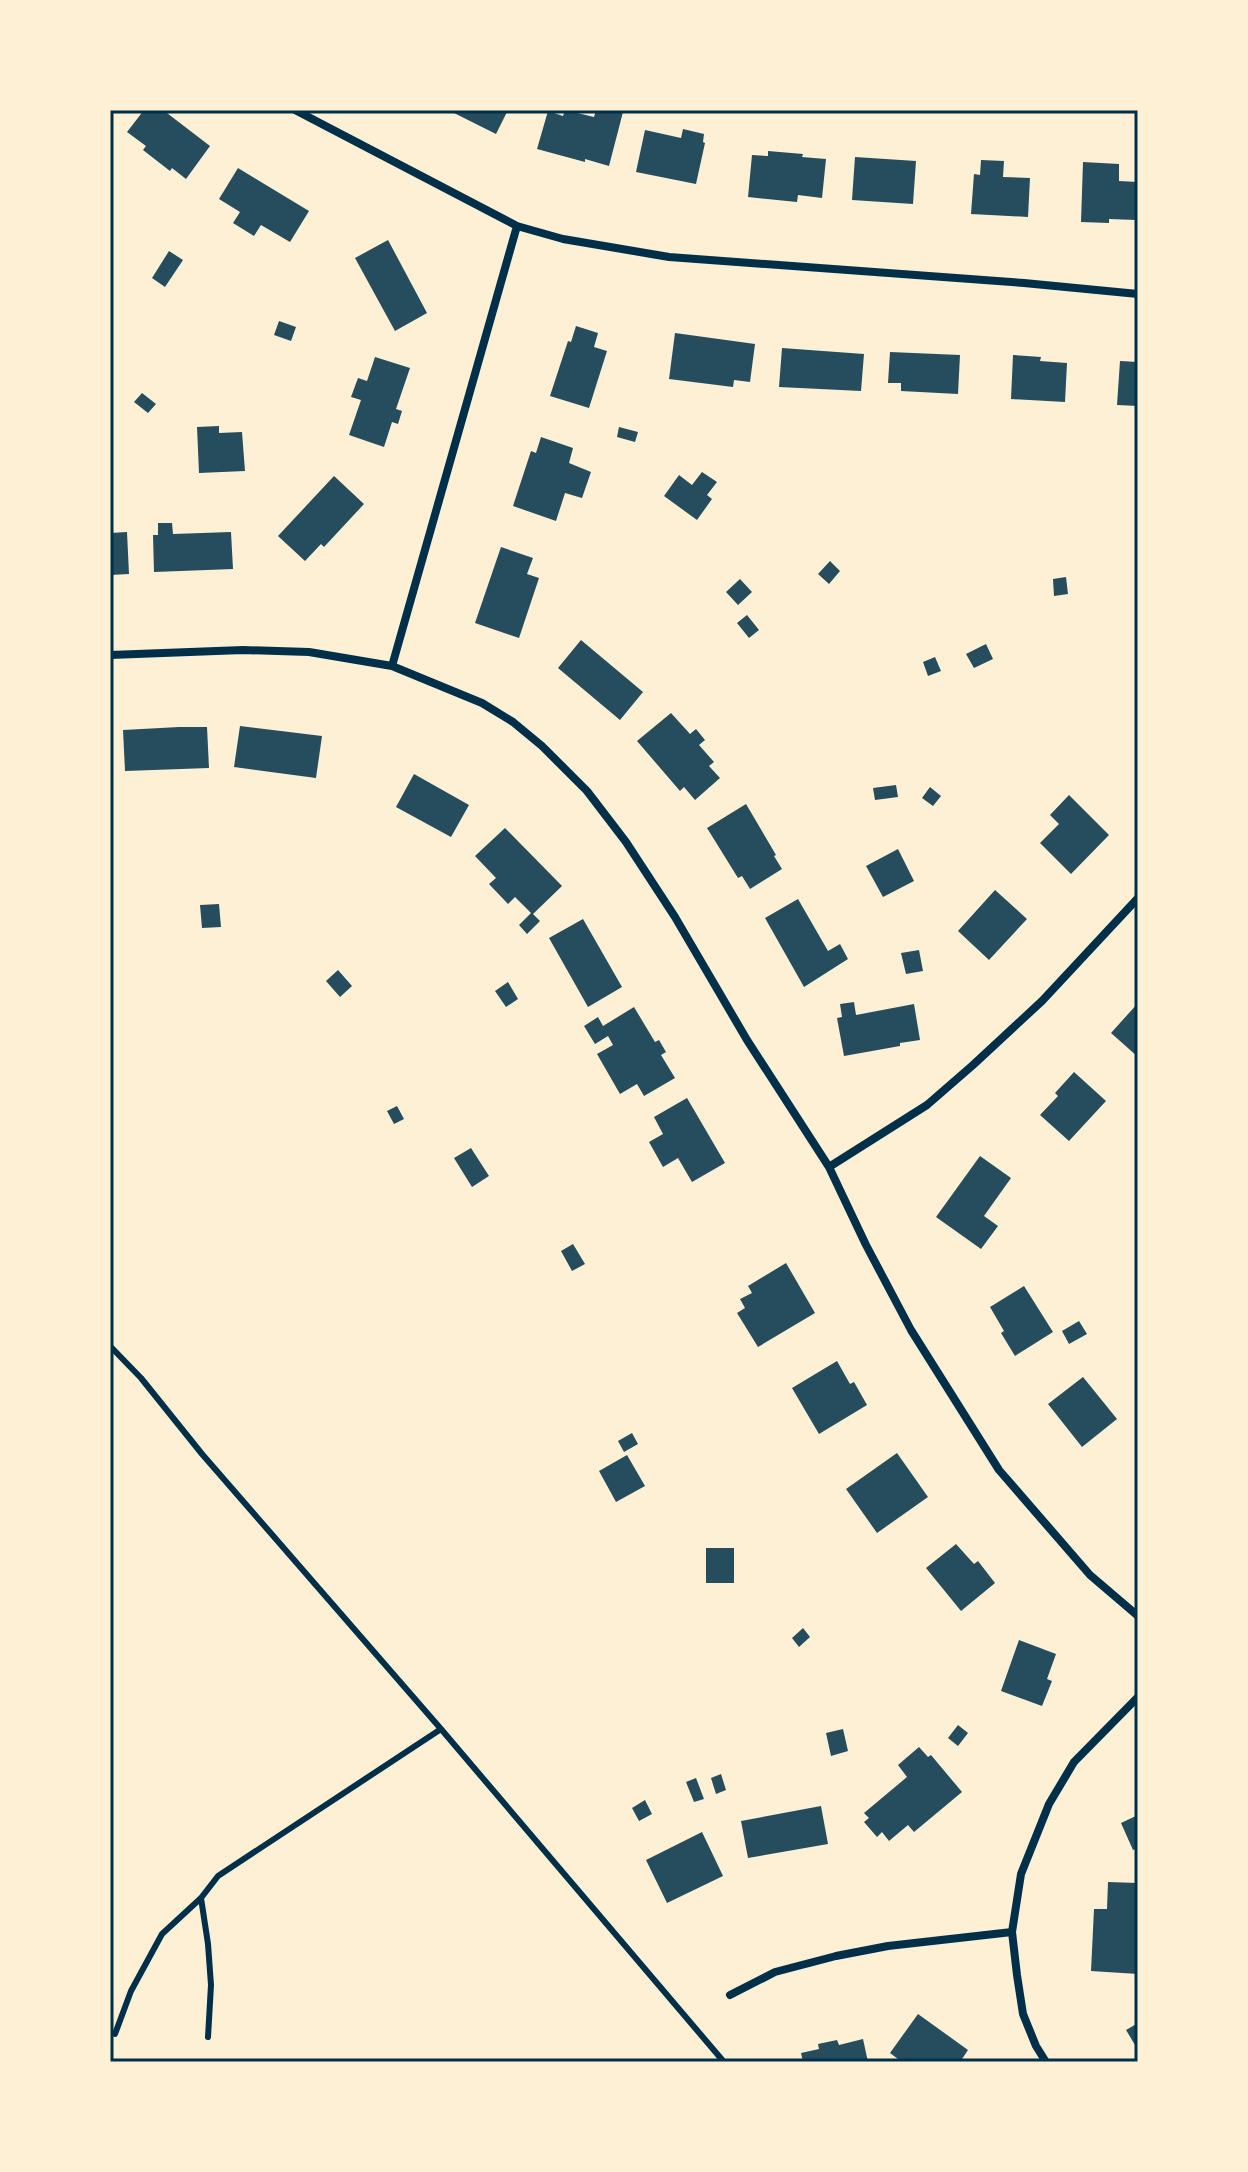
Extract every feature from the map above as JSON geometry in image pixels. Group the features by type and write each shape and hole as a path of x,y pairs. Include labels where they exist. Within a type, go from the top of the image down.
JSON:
{"street":[{"path":"295,110 517,226 563,239 669,257 1138,294"},
{"path":"392,666 517,226"},
{"path":"110,655 243,650 309,652 392,666 482,703 513,722 542,746 587,791 626,842 675,917 747,1040 829,1167 911,1330 999,1470 1090,1575 1138,1616"},
{"path":"829,1167 927,1105 973,1065 1042,1001 1138,898"},
{"path":"1046,2062 1023,2014 1012,1932 1021,1874 1049,1804 1074,1762 1138,1697"},
{"path":"730,1995 775,1972 836,1956 888,1946 1012,1932"}],"lane":[{"path":"110,1346 141,1378 202,1454 724,2062"},
{"path":"115,2034 131,1991 162,1934 201,1898 218,1876 441,1729"},
{"path":"201,1898 211,1985 208,2037"}],"building":[{"path":"144,110 163,110 210,146 186,179 143,150 146,146 127,132"},
{"path":"453,110 508,110 496,134"},
{"path":"565,110 594,117 596,110 623,112 609,166 537,149 548,111 563,116"},
{"path":"683,129 704,134 705,143 696,184 636,172 645,130 681,138"},
{"path":"768,151 826,159 822,198 798,195 797,202 748,197 752,155 768,156"},
{"path":"855,157 916,161 913,204 852,200"},
{"path":"981,160 1004,161 1003,177 1030,178 1028,217 971,214 974,174 980,175"},
{"path":"1083,162 1119,164 1119,181 1138,182 1136,220 1081,222"},
{"path":"238,168 309,211 290,242 261,225 254,236 233,223 240,212 219,199"},
{"path":"388,240 427,313 395,331 355,258"},
{"path":"169,251 183,260 165,287 152,278"},
{"path":"279,321 296,327 291,341 274,335"},
{"path":"576,326 598,333 594,347 607,351 589,408 550,396"},
{"path":"675,333 755,344 750,382 734,380 733,387 669,379"},
{"path":"782,348 864,354 861,391 779,387"},
{"path":"890,352 960,355 958,394 901,391 901,383 888,383"},
{"path":"1013,355 1067,363 1065,402 1011,399"},
{"path":"375,357 410,368 396,409 402,411 398,424 392,422 384,447 349,435 361,400 351,397 358,378 367,381"},
{"path":"1120,361 1138,362 1138,406 1117,405"},
{"path":"142,393 156,404 148,413 134,402"},
{"path":"219,426 219,433 242,432 245,471 199,473 197,427"},
{"path":"619,427 638,432 635,442 617,437"},
{"path":"541,437 573,448 569,463 591,472 582,498 565,493 556,521 513,506 531,451 536,453"},
{"path":"702,472 717,482 707,495 712,499 697,520 664,496 679,475 692,485"},
{"path":"334,476 364,504 324,547 321,544 305,561 278,536"},
{"path":"158,523 172,523 173,534 231,532 233,569 154,572 153,535 158,535"},
{"path":"127,532 129,574 110,575 110,533"},
{"path":"501,547 533,558 527,574 539,578 519,638 475,623"},
{"path":"830,561 840,571 829,584 818,574"},
{"path":"1066,577 1068,594 1054,596 1053,579"},
{"path":"740,579 752,592 738,605 726,592"},
{"path":"747,615 759,630 749,638 737,623"},
{"path":"581,640 643,692 620,720 558,668"},
{"path":"986,644 993,659 974,668 966,654"},
{"path":"935,657 941,671 928,676 923,662"},
{"path":"671,713 690,734 696,729 705,740 699,745 714,762 709,766 720,778 695,800 684,787 680,791 637,741"},
{"path":"240,726 322,736 316,778 234,767"},
{"path":"207,727 209,768 125,771 123,730"},
{"path":"414,774 469,805 451,837 396,807"},
{"path":"896,785 898,797 875,800 873,788"},
{"path":"930,787 941,796 933,806 922,798"},
{"path":"1069,795 1109,835 1071,874 1040,843 1059,824 1050,815"},
{"path":"746,804 782,869 750,889 742,876 738,878 707,828"},
{"path":"505,828 562,886 533,914 540,921 527,934 519,925 531,913 515,897 508,904 489,884 496,878 475,856"},
{"path":"898,849 914,881 883,897 866,866"},
{"path":"995,890 1027,919 989,960 958,931"},
{"path":"798,899 828,951 840,944 848,959 804,987 765,918"},
{"path":"219,904 221,927 202,928 200,905"},
{"path":"583,919 622,987 588,1007 549,938"},
{"path":"919,950 923,971 906,974 901,953"},
{"path":"338,970 352,986 340,997 326,981"},
{"path":"508,982 518,999 506,1007 495,991"},
{"path":"854,1002 856,1015 914,1004 920,1040 844,1056 837,1018 842,1017 840,1004"},
{"path":"1138,1003 1138,1057 1111,1033"},
{"path":"634,1007 655,1042 659,1040 666,1052 661,1055 675,1078 644,1096 637,1084 620,1094 597,1054 613,1045 608,1036 595,1044 584,1026 598,1017 603,1026"},
{"path":"1074,1072 1106,1101 1069,1141 1040,1115"},
{"path":"687,1098 725,1163 692,1182 678,1158 663,1167 649,1142 663,1134 654,1117"},
{"path":"397,1106 404,1119 394,1124 387,1111"},
{"path":"471,1148 489,1176 472,1187 454,1158"},
{"path":"980,1156 1011,1178 984,1216 998,1226 981,1249 936,1217"},
{"path":"573,1244 585,1264 572,1271 561,1251"},
{"path":"786,1263 815,1313 758,1347 737,1313 745,1308 740,1299 752,1293 748,1286"},
{"path":"1024,1286 1053,1332 1015,1356 990,1307"},
{"path":"1079,1321 1087,1334 1069,1344 1062,1331"},
{"path":"837,1361 867,1405 819,1434 792,1388"},
{"path":"1083,1377 1117,1419 1082,1447 1048,1404"},
{"path":"632,1433 638,1444 624,1452 618,1441"},
{"path":"897,1453 928,1497 877,1533 846,1489"},
{"path":"627,1455 645,1486 616,1502 599,1471"},
{"path":"956,1544 974,1564 978,1561 995,1583 961,1611 926,1568"},
{"path":"706,1548 734,1548 734,1583 706,1583"},
{"path":"803,1628 810,1637 799,1647 792,1638"},
{"path":"1019,1640 1056,1654 1047,1679 1052,1681 1042,1706 1001,1691"},
{"path":"958,1725 968,1733 958,1746 948,1738"},
{"path":"843,1729 848,1751 831,1756 826,1733"},
{"path":"919,1747 928,1757 931,1755 962,1792 914,1832 908,1825 889,1841 882,1832 877,1837 864,1822 869,1818 864,1813 907,1777 898,1765"},
{"path":"721,1774 726,1790 716,1794 711,1778"},
{"path":"696,1778 704,1799 694,1802 686,1782"},
{"path":"645,1800 652,1814 639,1821 632,1808"},
{"path":"821,1806 828,1844 748,1858 741,1821"},
{"path":"1138,1815 1138,1848 1133,1850 1121,1823"},
{"path":"702,1832 723,1876 667,1903 646,1860"},
{"path":"1108,1882 1138,1883 1138,1974 1091,1971 1094,1909 1107,1909"},
{"path":"918,2014 968,2050 960,2062 902,2062 890,2053"},
{"path":"1138,2023 1138,2050 1126,2030"},
{"path":"863,2039 868,2062 803,2062 801,2053 819,2049 818,2044 837,2040 839,2045"}]}
